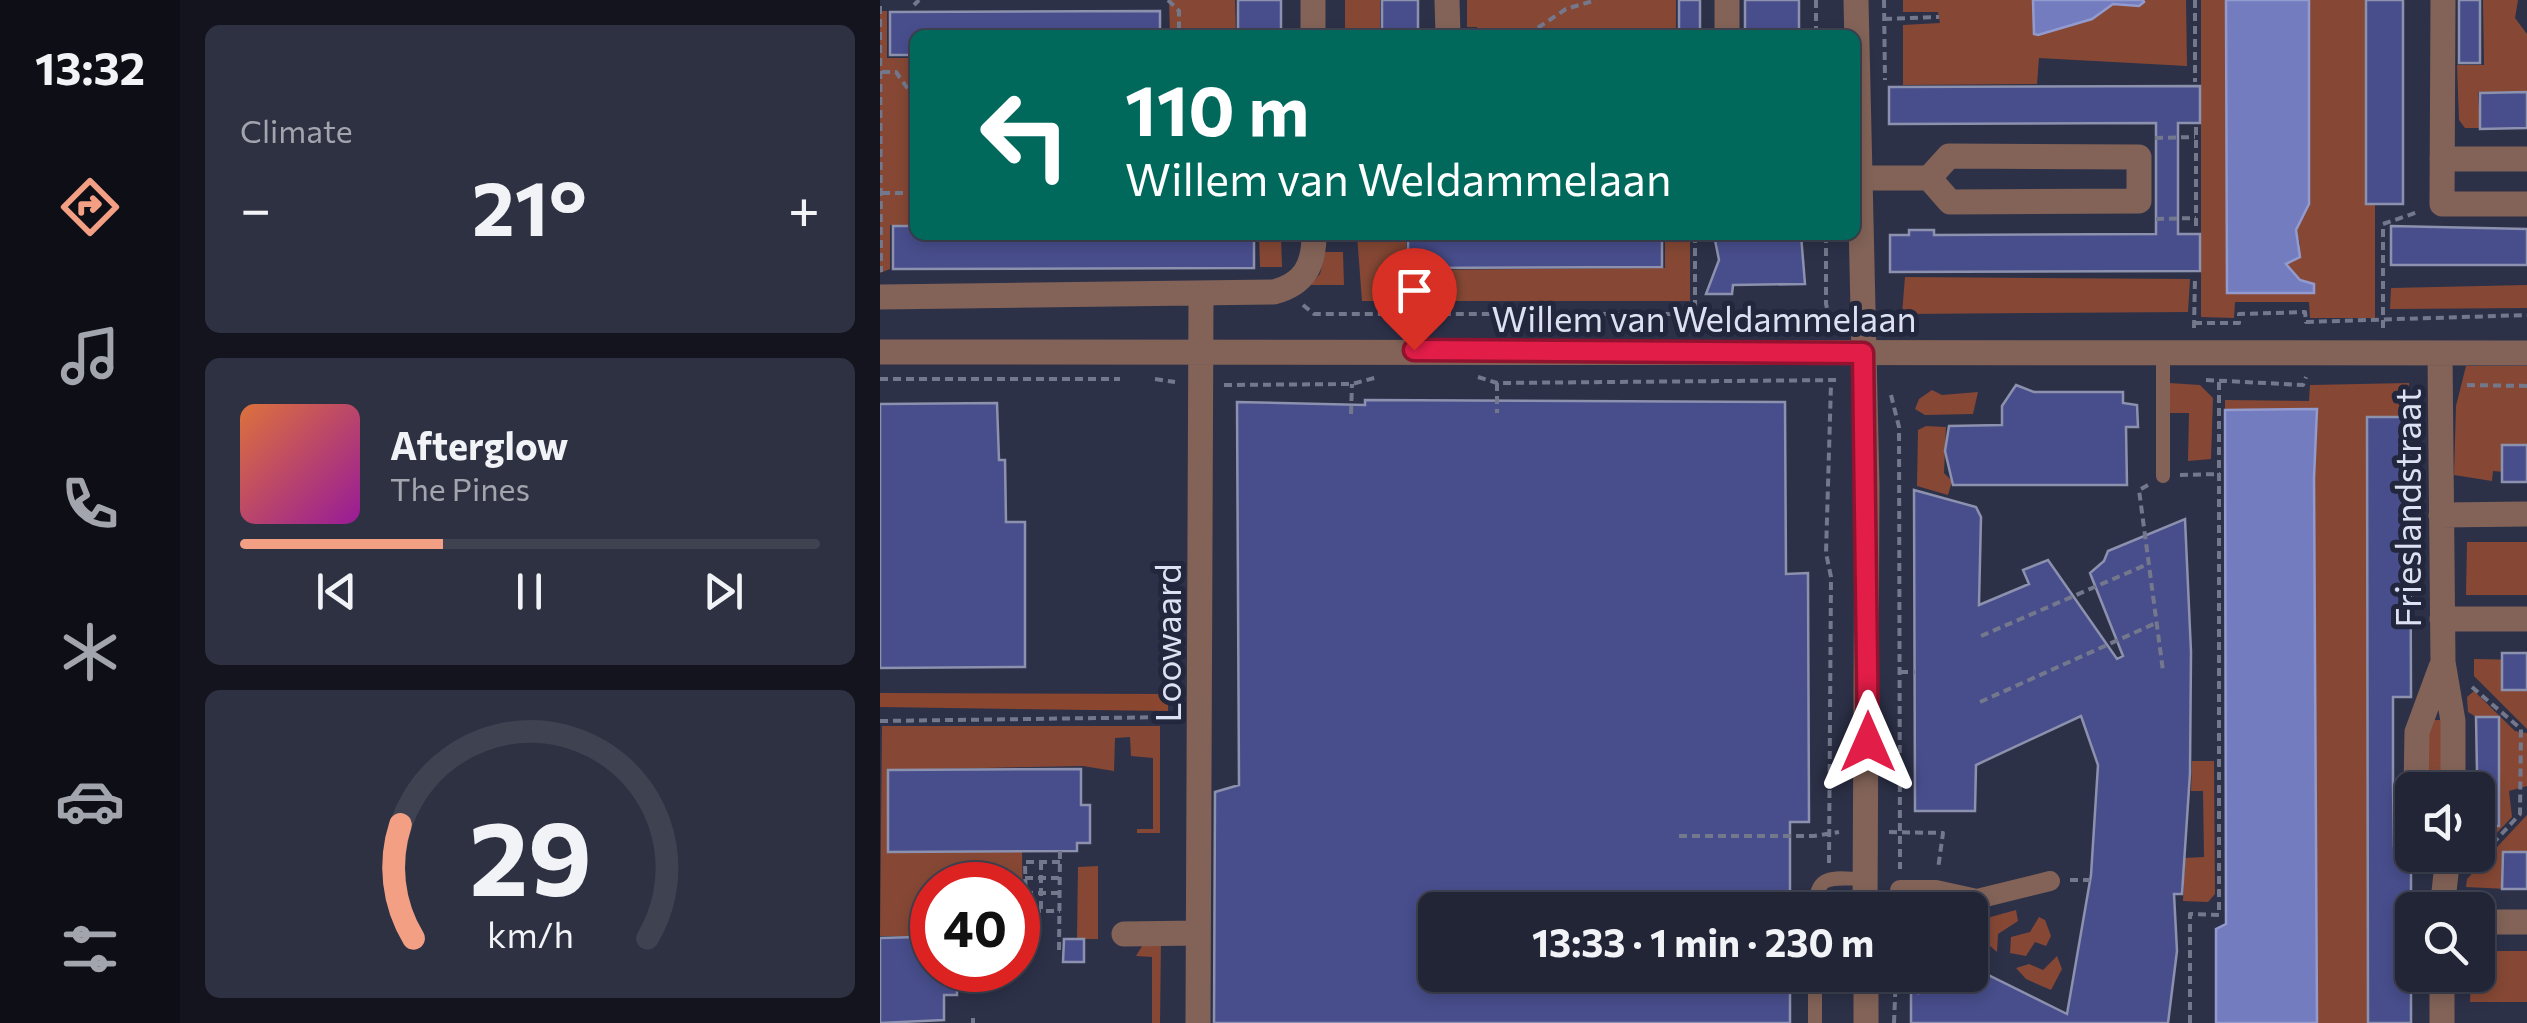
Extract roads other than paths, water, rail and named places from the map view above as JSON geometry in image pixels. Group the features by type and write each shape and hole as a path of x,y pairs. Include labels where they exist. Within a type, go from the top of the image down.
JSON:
{"street":[{"path":"1313,0 1314,30"},
{"path":"1448,0 1448,30"},
{"path":"1727,0 1727,30"},
{"path":"1856,0 1856,30"},
{"path":"2442,0 2442,204 2527,204"},
{"path":"1860,178 1929,178 1949,156 2139,157 2139,201 1950,202 1929,178"},
{"path":"2442,159 2527,159"},
{"path":"1860,218 1870,353 1865,892"},
{"path":"880,297 1201,295 1292,288 1305,276 1314,242"},
{"name":"Loowaard","path":"1198,1023 1201,295"},
{"name":"Willem van Weldammelaan","path":"880,352 2527,353"},
{"name":"Frieslandstraat","path":"2440,352 2443,662 2453,721 2453,772"},
{"path":"2442,515 2527,514"},
{"path":"2442,619 2527,618"},
{"name":"Frieslandstraat","path":"2416,772 2417,732 2443,662"},
{"path":"1900,890 1936,890 1977,899 2050,881"},
{"path":"2495,922 2527,922"},
{"path":"1124,934 1198,934"},
{"path":"1866,992 1866,1023"},
{"path":"2442,992 2442,1023"}],"lane":[{"path":"2163,352 2163,476"},
{"path":"1815,892 1829,879 1865,879"},
{"path":"1815,992 1815,1023"}],"water":[{"path":"2033,0 2144,2 2139,6 2113,4 2092,19 2038,35 2034,34"},
{"path":"2226,0 2309,0 2309,204 2296,230 2300,257 2286,264 2300,280 2314,284 2314,293 2227,293"},
{"path":"2317,409 2317,1023 2216,1023 2216,929 2226,924 2225,410"}]}
